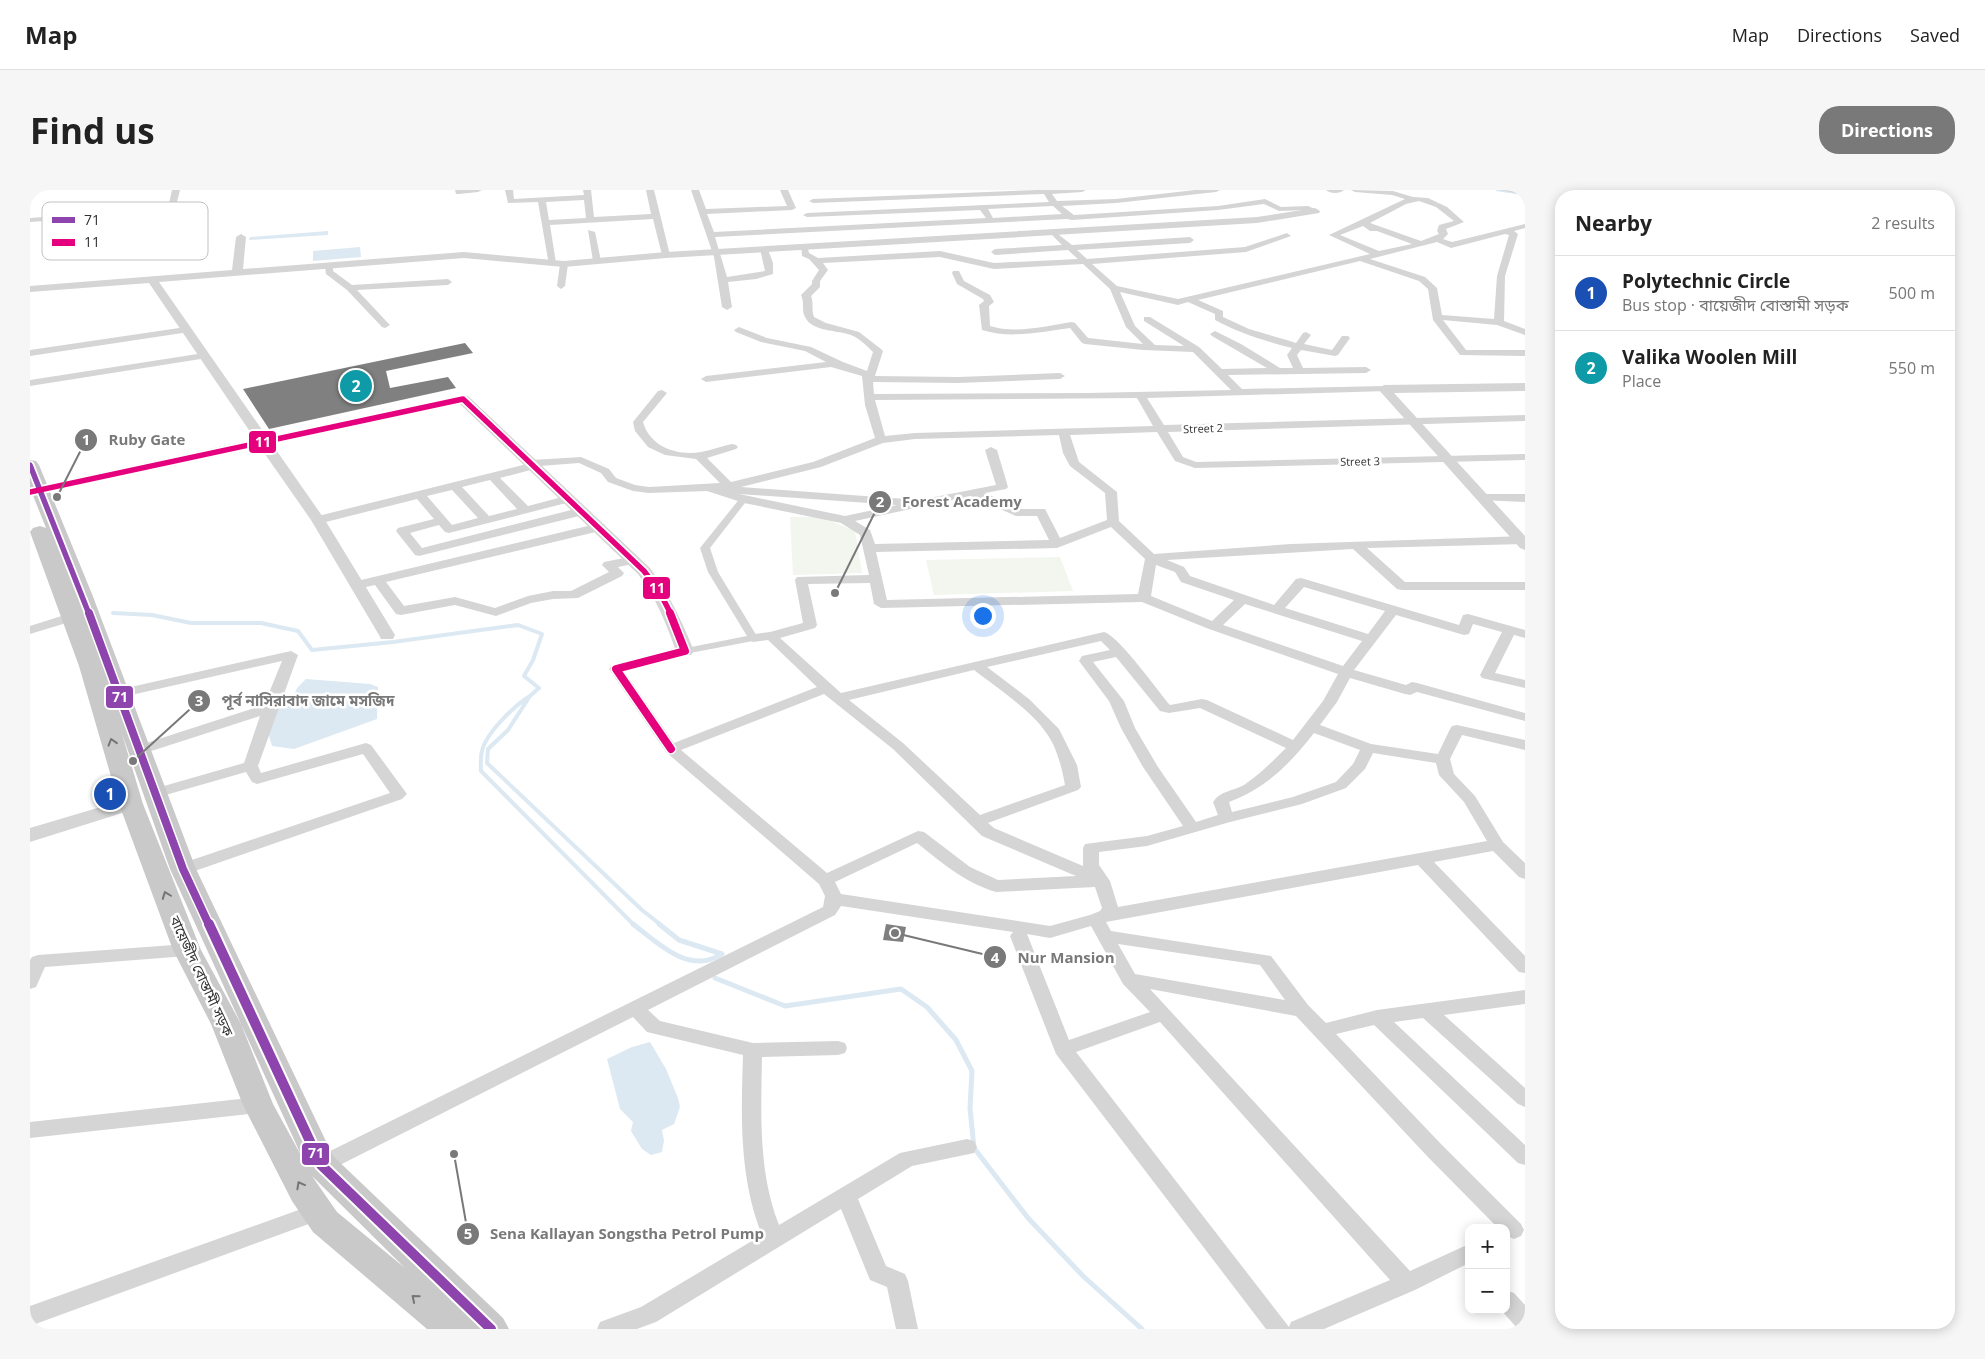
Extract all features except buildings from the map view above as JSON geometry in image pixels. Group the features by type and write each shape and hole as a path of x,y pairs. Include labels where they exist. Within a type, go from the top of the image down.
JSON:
{"main road":[{"name":"বায়েজীদ বোস্তামী সড়ক","path":"30,465 33,496 71,616 90,666 131,804 187,950 226,1024 258,1105 303,1191 325,1222 452,1329"},
{"name":"বায়েজীদ বোস্তামী সড়ক","path":"33,496 82,594 183,869 321,1165 491,1329"}],"street":[{"path":"459,190 478,190"},
{"path":"509,190 511,201 542,200 587,194 590,220"},
{"path":"650,190 666,255"},
{"path":"695,190 723,280 728,307"},
{"path":"708,231 771,217 792,208 784,190"},
{"path":"841,190 866,243"},
{"path":"813,201 971,193 1081,190"},
{"path":"807,215 1116,201 1216,190"},
{"path":"1330,190 1340,190"},
{"path":"1114,288 1178,302 1421,244 1437,239 1444,234 1441,231 1442,226 1460,222 1447,209 1434,203 1393,193 1355,190"},
{"path":"1504,190 1525,193"},
{"path":"1046,192 1055,204 1086,232"},
{"path":"971,193 991,220"},
{"path":"1378,254 1333,235 1364,223 1413,198"},
{"path":"542,200 552,263"},
{"path":"708,231 1071,217 1218,208 1264,201 1279,209 1308,208 1315,211"},
{"path":"30,288 464,255 564,264 666,255 1086,232 1257,220 1315,211"},
{"path":"702,212 771,217"},
{"path":"546,223 656,216"},
{"path":"1364,223 1374,229 1378,228 1421,244"},
{"path":"1437,239 1451,245 1525,226"},
{"path":"1499,322 1502,276 1514,234 1506,231"},
{"path":"592,232 597,262"},
{"path":"1054,233 1114,288 1131,327 1152,348"},
{"path":"816,261 940,254 994,266 1086,263 1246,249 1287,236"},
{"path":"237,273 242,237"},
{"path":"995,252 1190,240"},
{"path":"804,247 805,254 812,257 824,270 816,281 817,285 806,295 809,302 806,309 808,315 820,326 845,329 856,334 878,351 869,379 869,398 880,440"},
{"path":"723,280 756,276 770,272 764,249"},
{"path":"1360,258 1422,280 1432,288 1437,317 1463,353 1525,353"},
{"path":"561,286 564,264"},
{"path":"329,266 329,272 350,288 385,325"},
{"path":"956,273 960,278 960,282 987,297 989,302 984,304 983,314 985,328 998,332 1036,331 1072,325 1085,341 1102,341 1130,347 1196,349"},
{"path":"152,280 318,520 388,635"},
{"path":"350,288 448,282"},
{"path":"1188,299 1220,313 1218,318 1230,325 1265,338 1298,347 1335,353"},
{"path":"1437,317 1499,322 1525,332"},
{"path":"1147,319 1196,349 1239,392"},
{"path":"30,353 186,330"},
{"path":"739,330 764,340 808,349 841,365 862,371 869,379 958,380 1060,376"},
{"path":"1215,334 1279,371"},
{"path":"1300,371 1292,355 1306,335"},
{"path":"1342,370 1335,360 1335,353 1345,338"},
{"path":"30,383 204,356"},
{"path":"706,379 841,365"},
{"path":"1217,372 1366,370"},
{"path":"869,398 1140,395 1525,387"},
{"path":"1384,389 1524,542"},
{"path":"662,393 638,422 645,440 670,453 699,456 732,447"},
{"path":"1140,395 1160,429"},
{"path":"33,496 264,441 463,399 634,560 659,590 685,651"},
{"name":"Street 2","path":"318,520 533,464 581,460 604,471 612,480 633,488 648,490 729,486 817,465 880,440 916,436 1525,418"},
{"name":"Street 3","path":"1160,429 1179,459 1195,465 1525,457"},
{"path":"1064,432 1074,464 1111,492 1113,522 1151,558 1180,570 1186,579 1371,639"},
{"path":"845,520 917,503 1002,487 991,450"},
{"path":"699,456 729,486"},
{"path":"492,476 526,510"},
{"path":"454,486 486,520"},
{"path":"917,503 711,488 744,499 845,520 866,532 882,604 1144,598 1214,626 1346,672 1410,691 1412,686 1525,717"},
{"path":"972,492 1020,513 1041,512 1057,544"},
{"path":"419,494 449,529 570,499"},
{"path":"1482,498 1525,498"},
{"path":"744,499 705,548 713,572 753,638"},
{"path":"442,521 402,531 419,552 583,511"},
{"path":"870,548 1057,544 1113,522"},
{"path":"357,585 600,527"},
{"path":"1151,558 1223,551 1356,545 1524,542"},
{"path":"1356,545 1402,586 1525,586"},
{"path":"1144,598 1151,558"},
{"path":"378,580 401,610 455,601 496,612 528,600 553,594 573,594 618,573 608,565 634,560"},
{"path":"321,1165 829,911 833,906 833,892 824,880 671,749 616,669 685,651 771,636 810,625 801,580 876,579"},
{"path":"1277,610 1302,582 1464,631 1468,618 1525,634"},
{"path":"1214,626 1243,599"},
{"path":"1227,818 1222,802 1223,799 1248,789 1263,778 1312,727 1341,686 1346,672 1393,610"},
{"path":"30,630 71,616"},
{"path":"1510,630 1487,676 1525,684"},
{"path":"771,636 832,693 898,746 988,832 1102,881"},
{"path":"671,749 832,693 977,666 1102,636 1106,637 1165,708 1169,709 1202,703 1294,746"},
{"path":"1119,652 1087,659 1086,661 1101,682 1112,693 1148,764 1173,803 1193,828"},
{"path":"118,694 291,655 250,766 257,779 366,748 399,795 183,869"},
{"path":"977,666 1024,702 1054,732 1069,765 1073,787 977,822"},
{"path":"139,750 270,708"},
{"path":"1312,727 1368,748 1443,759"},
{"path":"1525,745 1457,729 1443,759 1447,775 1470,799 1497,846 1525,873"},
{"path":"1102,923 1110,908 1102,881 1091,866 1091,848 1147,841 1227,818 1297,801 1341,786 1360,766 1368,748"},
{"path":"155,793 250,766"},
{"path":"30,835 131,804"},
{"path":"824,880 918,836 964,871 996,886 1102,881"},
{"path":"834,899 1050,932 1421,858 1497,846"},
{"path":"1421,858 1525,967"},
{"path":"1102,923 1129,979 1218,1073 1354,1228 1407,1283"},
{"path":"1102,923 1265,960 1302,1010 1322,1032 1434,1150 1515,1230"},
{"path":"1019,936 1062,1049 1279,1329"},
{"path":"30,982 34,961 187,950"},
{"path":"1129,979 1302,1010"},
{"path":"1322,1032 1377,1017 1525,997"},
{"path":"634,1007 654,1027 753,1050 838,1048"},
{"path":"1426,1010 1525,1099"},
{"path":"1062,1049 1163,1014"},
{"path":"1377,1017 1525,1157"},
{"path":"753,1050 751,1126 754,1172 764,1216 774,1238"},
{"path":"30,1130 258,1105"},
{"path":"608,1329 648,1315 907,1159 967,1147"},
{"path":"846,1196 878,1273 897,1281 907,1329"},
{"path":"30,1316 318,1212"},
{"path":"1299,1329 1465,1256"},
{"path":"1510,1304 1525,1321"}],"shaded area":[{"path":"328,231 328,235 249,240 250,237"},
{"path":"360,247 361,257 313,261 313,251"},
{"path":"790,517 821,517 855,531 862,573 793,575"},
{"path":"1060,557 1073,591 934,595 926,560"},
{"path":"306,679 370,684 378,687 377,719 294,749 272,746 266,725 270,713 292,700 297,688"},
{"path":"650,1042 666,1069 680,1107 674,1124 662,1130 664,1141 662,1152 651,1155 642,1149 631,1131 633,1122 620,1109 607,1059 632,1047"}],"waterway":[{"path":"1497,190 1525,194"},
{"path":"134,614 113,613 152,615 191,623 261,623 298,631 312,650 393,642 518,625 542,634 533,660 524,676 539,688 530,696"},
{"path":"530,696 508,730 488,749 487,763 642,910 661,925"},
{"path":"530,696 516,706 489,736 481,754 481,771 633,924"},
{"path":"633,924 664,948 686,959 710,960 722,954 679,940 659,924"},
{"path":"715,978 785,1006 901,989 927,1007 956,1040 972,1071 970,1108 974,1148 1028,1218 1083,1276 1142,1329"}],"transit line":[{"name":"11","path":"30,492 463,399 644,571 659,591 672,617 685,651 616,669 671,749"},
{"name":"71","path":"30,465 82,594 183,869 321,1165 491,1329"}],"place":[{"name":"Valika Woolen Mill","path":"356,386"},
{"name":"Ruby Gate","path":"57,497"},
{"name":"Forest Academy","path":"835,593"},
{"name":"পূর্ব নাসিরাবাদ জামে মসজিদ","path":"133,761"},
{"name":"Polytechnic Circle","path":"110,794"},
{"name":"Nur Mansion","path":"895,933"},
{"name":"Sena Kallayan Songstha Petrol Pump","path":"454,1154"}]}
